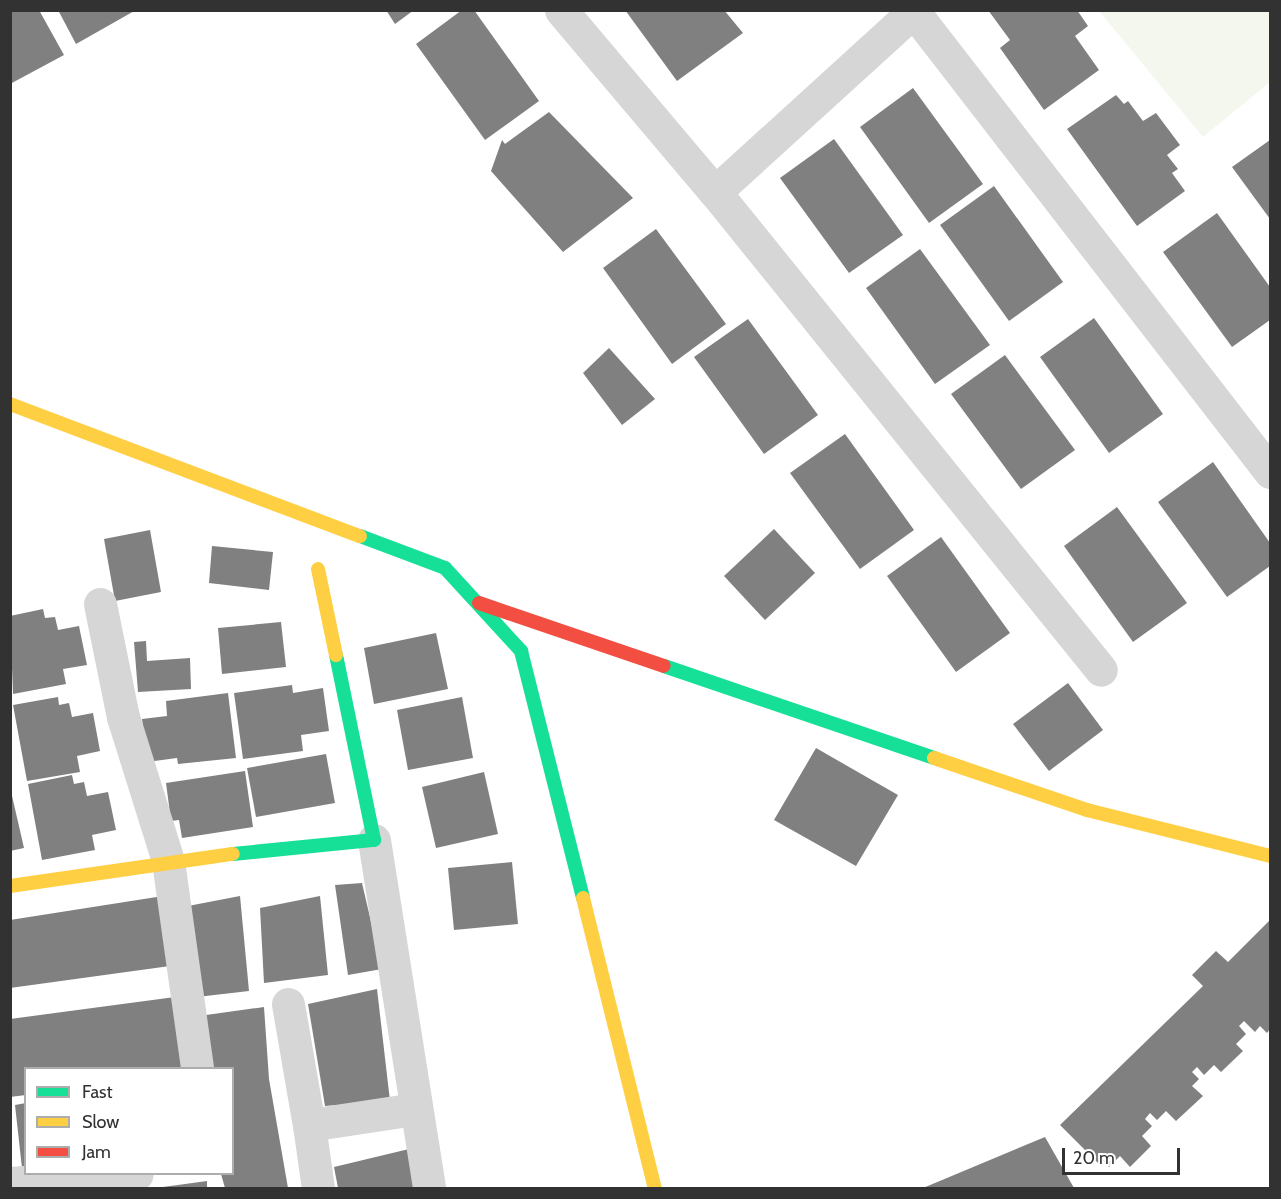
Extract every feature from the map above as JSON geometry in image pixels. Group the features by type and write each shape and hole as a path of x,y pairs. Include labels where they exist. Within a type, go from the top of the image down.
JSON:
{"street":[{"path":"561,10 715,192 1101,670"},
{"path":"715,192 914,11 1270,472"},
{"path":"10,404 445,568 521,651 655,1188"},
{"path":"318,569 374,840 429,1188"},
{"path":"475,602 1087,810 1270,856"},
{"path":"100,604 123,717 168,861 197,1067"},
{"path":"10,886 168,861 374,840"},
{"path":"288,1004 318,1188"},
{"path":"309,1125 415,1109"},
{"path":"10,1183 112,1175"}],"shaded area":[{"path":"1099,11 1270,11 1270,82 1203,137"}],"building":[{"path":"10,10 39,10 64,55 10,84"},
{"path":"58,10 136,10 76,44"},
{"path":"386,10 414,10 395,24"},
{"path":"462,10 474,10 539,101 485,140 416,44"},
{"path":"625,10 724,10 743,33 677,81"},
{"path":"988,10 1077,10 1088,26 1075,36 1099,70 1044,110 1000,48 1010,40"},
{"path":"913,88 983,184 929,223 860,127"},
{"path":"1116,95 1124,104 1128,101 1143,121 1156,113 1180,145 1167,155 1178,169 1172,173 1185,191 1137,226 1067,129"},
{"path":"549,112 633,198 563,252 491,171 502,140 505,144"},
{"path":"834,139 903,235 849,273 780,178"},
{"path":"1270,140 1270,219 1232,167"},
{"path":"994,186 1063,282 1009,321 940,225"},
{"path":"1217,213 1270,287 1270,320 1232,347 1163,252"},
{"path":"656,229 726,324 672,364 603,268"},
{"path":"920,249 990,345 935,384 866,288"},
{"path":"1094,318 1163,414 1109,453 1040,357"},
{"path":"748,319 818,415 764,454 694,357"},
{"path":"609,348 655,399 622,425 583,373"},
{"path":"1005,355 1075,450 1021,489 951,394"},
{"path":"845,434 914,530 860,569 790,473"},
{"path":"1213,462 1270,543 1270,566 1227,597 1158,502"},
{"path":"1117,507 1187,603 1133,642 1064,546"},
{"path":"774,529 815,573 765,620 724,576"},
{"path":"150,530 161,592 115,601 104,539"},
{"path":"941,537 1010,633 956,672 887,576"},
{"path":"212,546 273,552 269,590 209,583"},
{"path":"43,609 45,618 55,617 58,630 79,626 87,665 63,669 66,684 13,694 10,616"},
{"path":"281,622 286,667 222,674 218,628"},
{"path":"436,633 448,689 374,704 364,648"},
{"path":"146,641 147,661 190,658 191,689 138,692 134,642"},
{"path":"1068,683 1103,730 1049,771 1013,724"},
{"path":"292,685 293,693 323,688 329,731 301,735 303,751 243,759 234,693"},
{"path":"228,693 236,758 178,764 177,758 147,762 142,719 167,716 166,701"},
{"path":"58,697 59,705 69,703 72,717 93,713 100,751 77,756 80,772 27,781 13,705"},
{"path":"462,697 473,758 408,770 397,710"},
{"path":"816,748 898,795 856,866 774,820"},
{"path":"326,754 335,803 256,817 247,768"},
{"path":"245,771 253,827 182,838 179,820 171,821 166,783"},
{"path":"484,772 498,834 436,848 422,787"},
{"path":"72,775 74,784 84,782 87,796 108,792 116,830 92,835 95,850 42,860 28,784"},
{"path":"10,787 24,848 10,851"},
{"path":"512,862 518,924 454,930 448,868"},
{"path":"362,883 382,969 348,975 335,885"},
{"path":"163,896 170,966 10,988 10,920"},
{"path":"240,896 249,991 197,997 188,906"},
{"path":"320,896 328,975 264,983 260,908"},
{"path":"1270,920 1270,1029 1267,1033 1260,1026 1255,1032 1244,1021 1239,1026 1246,1034 1236,1044 1243,1051 1221,1072 1214,1065 1204,1075 1197,1067 1192,1072 1199,1079 1192,1086 1203,1096 1176,1121 1166,1111 1157,1120 1150,1113 1145,1119 1152,1126 1142,1136 1151,1146 1130,1167 1120,1156 1109,1167 1102,1159 1098,1163 1060,1125 1203,986 1192,975 1216,951 1228,962"},
{"path":"377,989 390,1101 325,1106 308,1004"},
{"path":"175,997 190,1067 24,1067 24,1095 10,1097 10,1019"},
{"path":"264,1007 269,1079 288,1188 225,1188 221,1175 234,1175 234,1067 207,1067 199,1016"},
{"path":"24,1103 25,1175 23,1177 15,1105"},
{"path":"1045,1137 1074,1188 923,1188"},
{"path":"409,1149 416,1188 338,1188 334,1167"},
{"path":"207,1181 207,1188 163,1188 163,1187"}],"traffic: fast":[{"path":"360,536 445,568 521,651 583,898"},
{"path":"233,854 374,840 336,655"},
{"path":"664,666 934,758"}],"traffic: slow":[{"path":"10,404 360,536"},
{"path":"318,569 336,655"},
{"path":"934,758 1087,810 1270,856"},
{"path":"10,886 233,854"},
{"path":"583,898 655,1188"}],"traffic: jam":[{"path":"479,603 664,666"}]}
